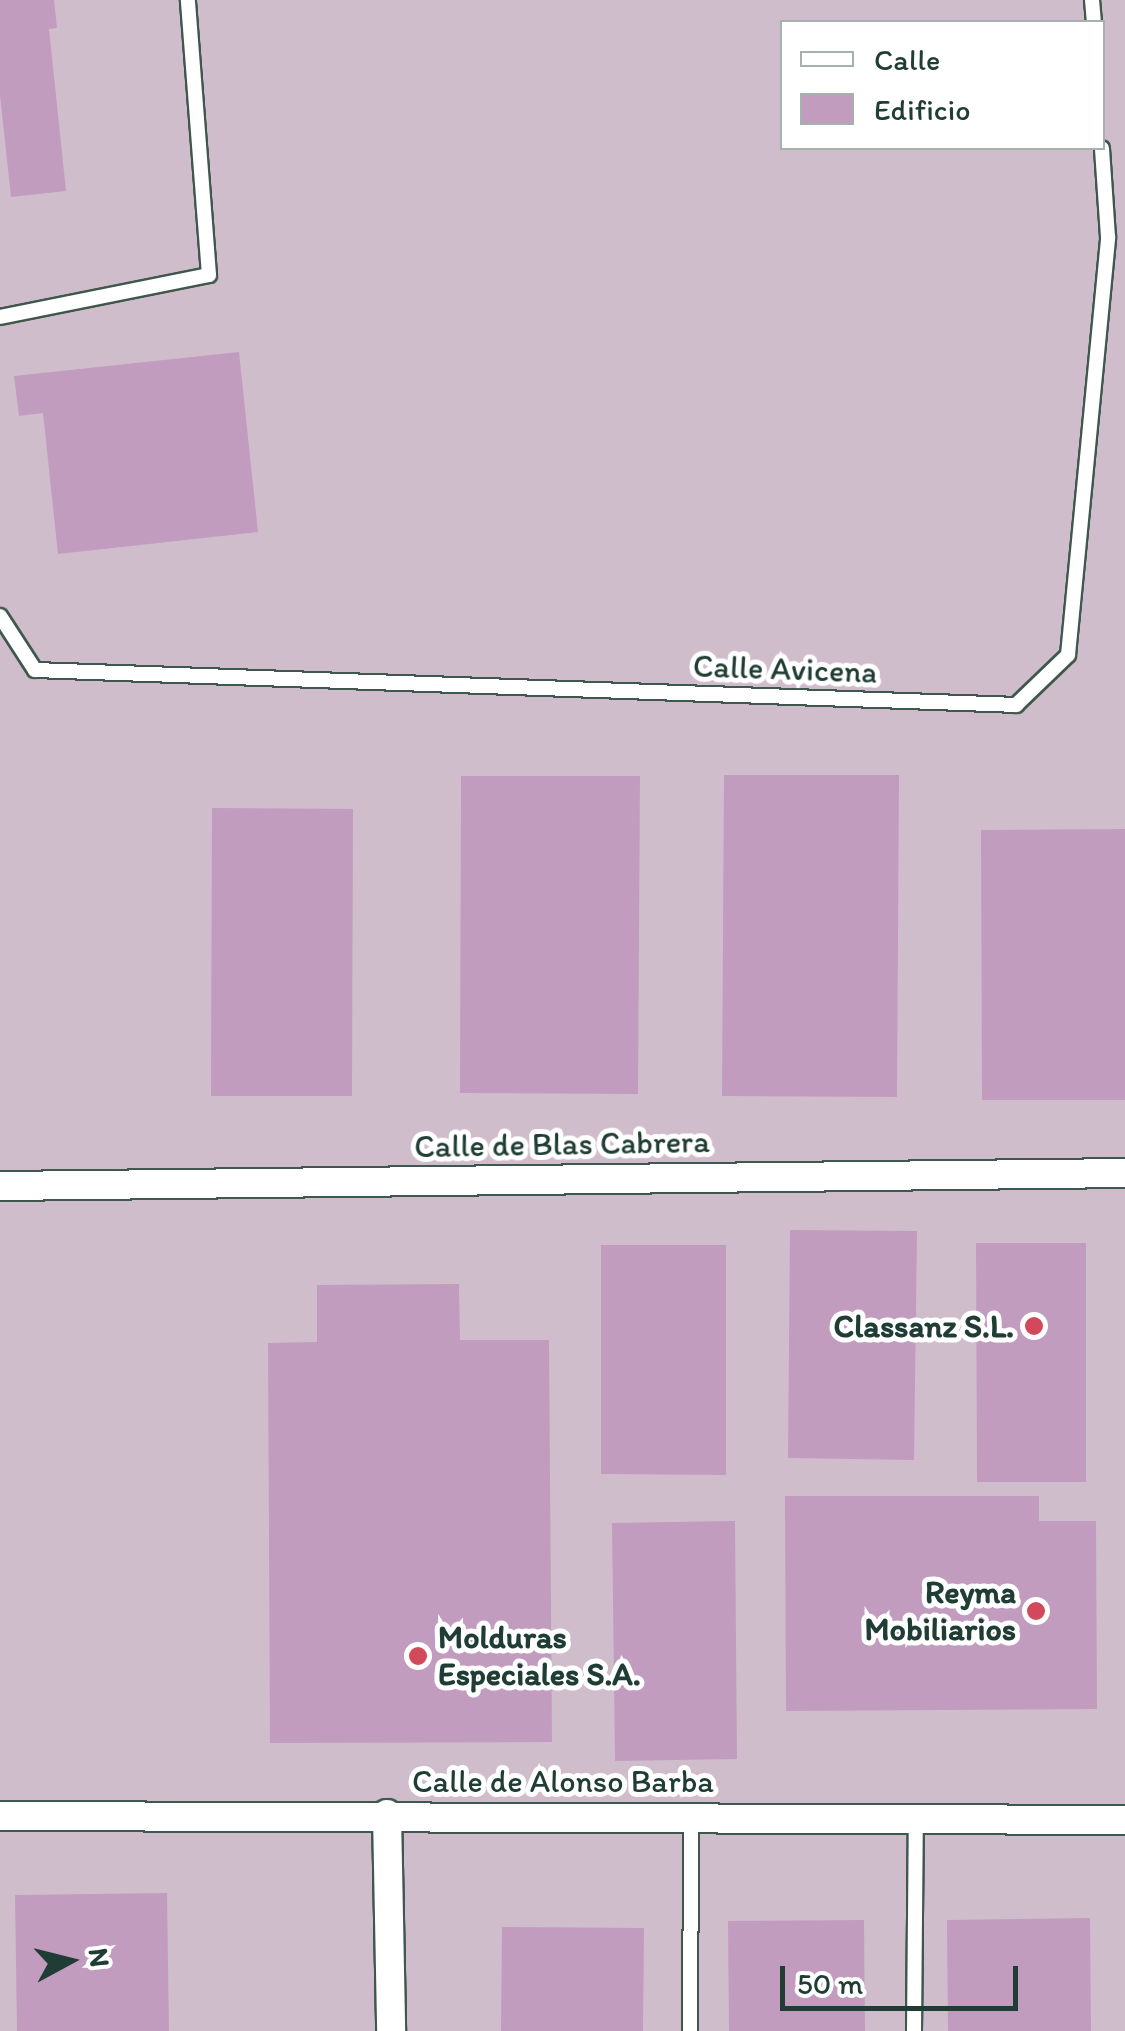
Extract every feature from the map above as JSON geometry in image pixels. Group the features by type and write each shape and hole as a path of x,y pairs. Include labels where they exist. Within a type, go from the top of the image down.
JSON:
{"street":[{"name":"Calle de Blas Cabrera","path":"0,1186 1125,1173"},
{"name":"Calle de Alonso Barba","path":"0,1816 386,1814 1125,1820"},
{"path":"386,1814 391,2031"}],"lane":[{"path":"0,317 209,275 188,0"},
{"name":"Calle Avicena","path":"0,616 34,670 1016,705 1068,656 1108,237 1102,150"},
{"path":"690,1817 690,2031"},
{"path":"914,2031 916,1819"}],"shaded area":[{"path":"0,0 1125,0 1125,2031 0,2031"}],"building":[{"path":"0,0 54,0 57,28 49,29 66,191 11,197 0,95"},
{"path":"239,352 258,532 58,554 43,413 19,416 14,376"},
{"path":"724,775 899,775 897,1097 722,1096"},
{"path":"461,776 640,776 638,1094 460,1093"},
{"path":"212,808 353,809 352,1096 211,1096"},
{"path":"1125,829 1125,1100 982,1100 981,830"},
{"path":"790,1230 917,1231 914,1460 788,1458"},
{"path":"976,1243 1086,1243 1086,1482 977,1482"},
{"path":"601,1245 726,1245 726,1475 601,1474"},
{"path":"459,1284 460,1340 549,1340 552,1742 270,1743 268,1343 317,1342 317,1285"},
{"path":"785,1496 1039,1496 1039,1521 1096,1521 1097,1709 786,1711"},
{"path":"735,1521 737,1759 615,1761 612,1523"},
{"path":"167,1893 169,2031 17,2031 15,1895"},
{"path":"1090,1918 1091,2031 948,2031 947,1920"},
{"path":"864,1920 865,2031 729,2031 728,1921"},
{"path":"502,1927 644,1928 643,2031 501,2031"}],"place":[{"name":"Classanz S.L.","path":"1034,1326"},
{"name":"Reyma Mobiliarios","path":"1036,1611"},
{"name":"Molduras Especiales S.A.","path":"418,1656"}]}
